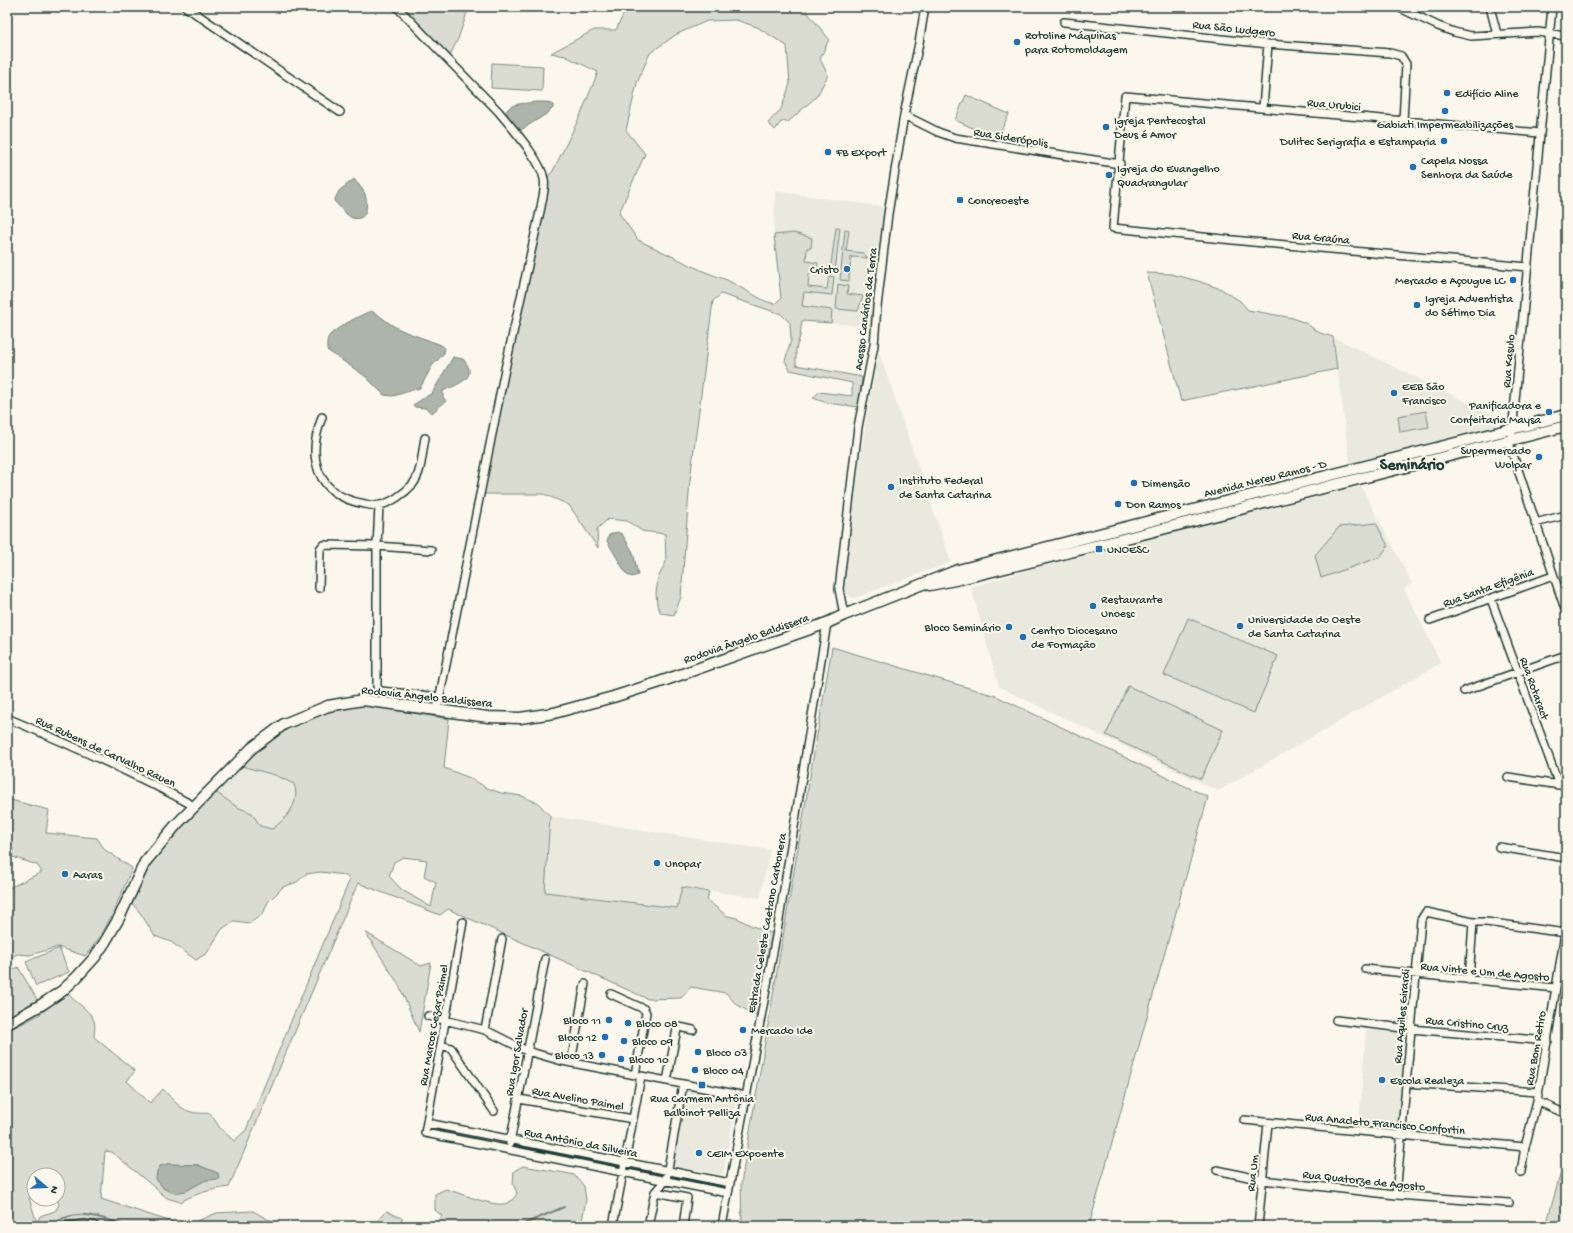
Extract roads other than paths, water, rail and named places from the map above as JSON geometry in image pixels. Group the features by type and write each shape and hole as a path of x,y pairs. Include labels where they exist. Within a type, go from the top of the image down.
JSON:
{"street":[{"path":"186,7 340,112"},
{"path":"397,7 499,112 541,168 545,180 541,207 505,369 437,710"},
{"name":"Acesso Canários da Terra","path":"844,614 839,589 858,427 874,345 887,221 904,115 925,7"},
{"path":"1398,7 1438,26 1471,36 1538,32 1566,36"},
{"path":"1490,7 1497,34"},
{"name":"Rua Kasulo","path":"1552,7 1510,446 1566,612"},
{"name":"Rua São Ludgero","path":"1064,22 1268,44 1390,53 1401,56 1406,64 1402,121"},
{"path":"1263,108 1268,44"},
{"name":"Rua Urubici","path":"1120,164 1125,96 1540,133"},
{"name":"Rua Siderópolis","path":"904,115 938,132 955,138 1120,164"},
{"name":"Rua Graúna","path":"1120,164 1113,228 1528,267"},
{"name":"Avenida Nereu Ramos - D","path":"827,623 844,614 958,570 1566,415"},
{"path":"322,417 315,436 314,449 316,463 326,486 337,495 352,502 379,506 389,502 403,493 413,484 419,471 425,438"},
{"name":"Avenida Nereu Ramos - D","path":"902,591 960,579 1566,426"},
{"path":"1228,501 1230,511"},
{"path":"379,506 377,546 377,687 380,691 440,697"},
{"path":"1535,523 1566,515"},
{"path":"319,588 320,549 323,545 377,546 431,550"},
{"name":"Rua Santa Efigênia","path":"1430,620 1553,576"},
{"name":"Rua Rotaract","path":"1491,599 1562,786"},
{"name":"Rodovia Ângelo Baldissera","path":"7,1024 41,1005 62,991 76,978 94,958 105,942 119,918 145,862 176,825 252,748 284,724 305,714 328,706 362,700 488,717 520,718 554,713 657,683 827,623"},
{"name":"Estrada Celeste Caetano Carbonera","path":"722,1226 790,856 827,623"},
{"path":"1464,691 1566,655"},
{"name":"Rua Rubens de Carvalho Rauen","path":"7,718 72,745 166,790 194,806"},
{"path":"1508,776 1562,786"},
{"path":"1499,847 1566,858"},
{"name":"Rua Aquiles Girardi","path":"1396,1195 1421,920 1426,912 1472,922"},
{"name":"Rua Marcos Cezar Paimel","path":"426,1133 463,922"},
{"path":"1469,980 1472,922 1486,922 1566,931"},
{"name":"Rua Bom Retiro","path":"1521,1172 1525,1148 1537,1101 1566,931"},
{"path":"486,1030 502,939"},
{"name":"Rua Igor Salvador","path":"508,1149 519,1099 545,959"},
{"name":"Rua Vinte e Um de Agosto","path":"1365,970 1556,988"},
{"path":"571,1063 585,984"},
{"path":"611,994 644,1009 646,1012 633,1119 613,1226"},
{"path":"428,1016 486,1030 527,1051 571,1063 746,1096"},
{"name":"Rua Cristino Cruz","path":"1336,1020 1411,1029 1548,1041"},
{"path":"667,1081 677,1029 693,1030"},
{"path":"441,1045 450,1048 494,1111"},
{"path":"1406,1083 1538,1092"},
{"path":"648,1226 656,1192 666,1180 683,1084"},
{"name":"Rua Avelino Paimel","path":"519,1099 633,1119"},
{"path":"1537,1101 1566,1114"},
{"name":"Rua Anacleto Francisco Confortin","path":"1244,1120 1525,1148"},
{"name":"Rua Antônio da Silveira","path":"427,1123 730,1183"},
{"name":"Rua Um","path":"1258,1226 1268,1123"},
{"name":"Rua Antônio da Silveira","path":"426,1133 728,1193"},
{"name":"Rua Quatorze de Agosto","path":"1217,1170 1262,1180 1396,1195 1509,1203"},
{"path":"656,1192 687,1198 683,1226"},
{"path":"68,1226 84,1224 95,1226"}],"waterway":[{"path":"519,1226 564,1207"},
{"path":"51,1226 70,1216 79,1215 98,1217 128,1226"}],"place":[{"name":"Rotoline Máquinas para Rotomoldagem","path":"1017,42"},
{"name":"Edifício Aline","path":"1447,93"},
{"name":"Gabiati Impermeabilizações","path":"1445,111"},
{"name":"Igreja Pentecostal Deus é Amor","path":"1106,127"},
{"name":"Dulitec Serigrafia e Estamparia","path":"1444,141"},
{"name":"FB Export","path":"828,152"},
{"name":"Capela Nossa Senhora da Saúde","path":"1413,167"},
{"name":"Igreja do Evangelho Quadrangular","path":"1109,175"},
{"name":"Concreoeste","path":"960,200"},
{"name":"Cristo","path":"847,269"},
{"name":"Mercado e Açougue LC","path":"1513,280"},
{"name":"Igreja Adventista do Sétimo Dia","path":"1417,305"},
{"name":"EEB São Francisco","path":"1394,393"},
{"name":"Panificadora e Confeitaria Maysa","path":"1549,412"},
{"name":"Supermercado Wolpar","path":"1539,457"},
{"name":"Dimensão","path":"1134,483"},
{"name":"Instituto Federal de Santa Catarina","path":"891,487"},
{"name":"Don Ramos","path":"1118,504"},
{"name":"UNOESC","path":"1099,549"},
{"name":"Restaurante Unoesc","path":"1093,606"},
{"name":"Universidade do Oeste de Santa Catarina","path":"1240,626"},
{"name":"Bloco Seminário","path":"1009,627"},
{"name":"Centro Diocesano de Formação","path":"1023,637"},
{"name":"Unopar","path":"657,863"},
{"name":"Aaras","path":"65,874"},
{"name":"Bloco 11","path":"609,1020"},
{"name":"Bloco 08","path":"628,1023"},
{"name":"Mercado Ide","path":"743,1030"},
{"name":"Bloco 12","path":"605,1037"},
{"name":"Bloco 09","path":"624,1041"},
{"name":"Bloco 03","path":"698,1052"},
{"name":"Bloco 13","path":"602,1055"},
{"name":"Bloco 10","path":"621,1059"},
{"name":"Bloco 04","path":"695,1070"},
{"name":"Escola Realeza","path":"1382,1080"},
{"name":"Rua Carmem Antônia Balbinot Pelliza","path":"702,1085"},
{"name":"CEIM Expoente","path":"699,1153"}],"district":[{"name":"Seminário","path":"1412,463"}]}
